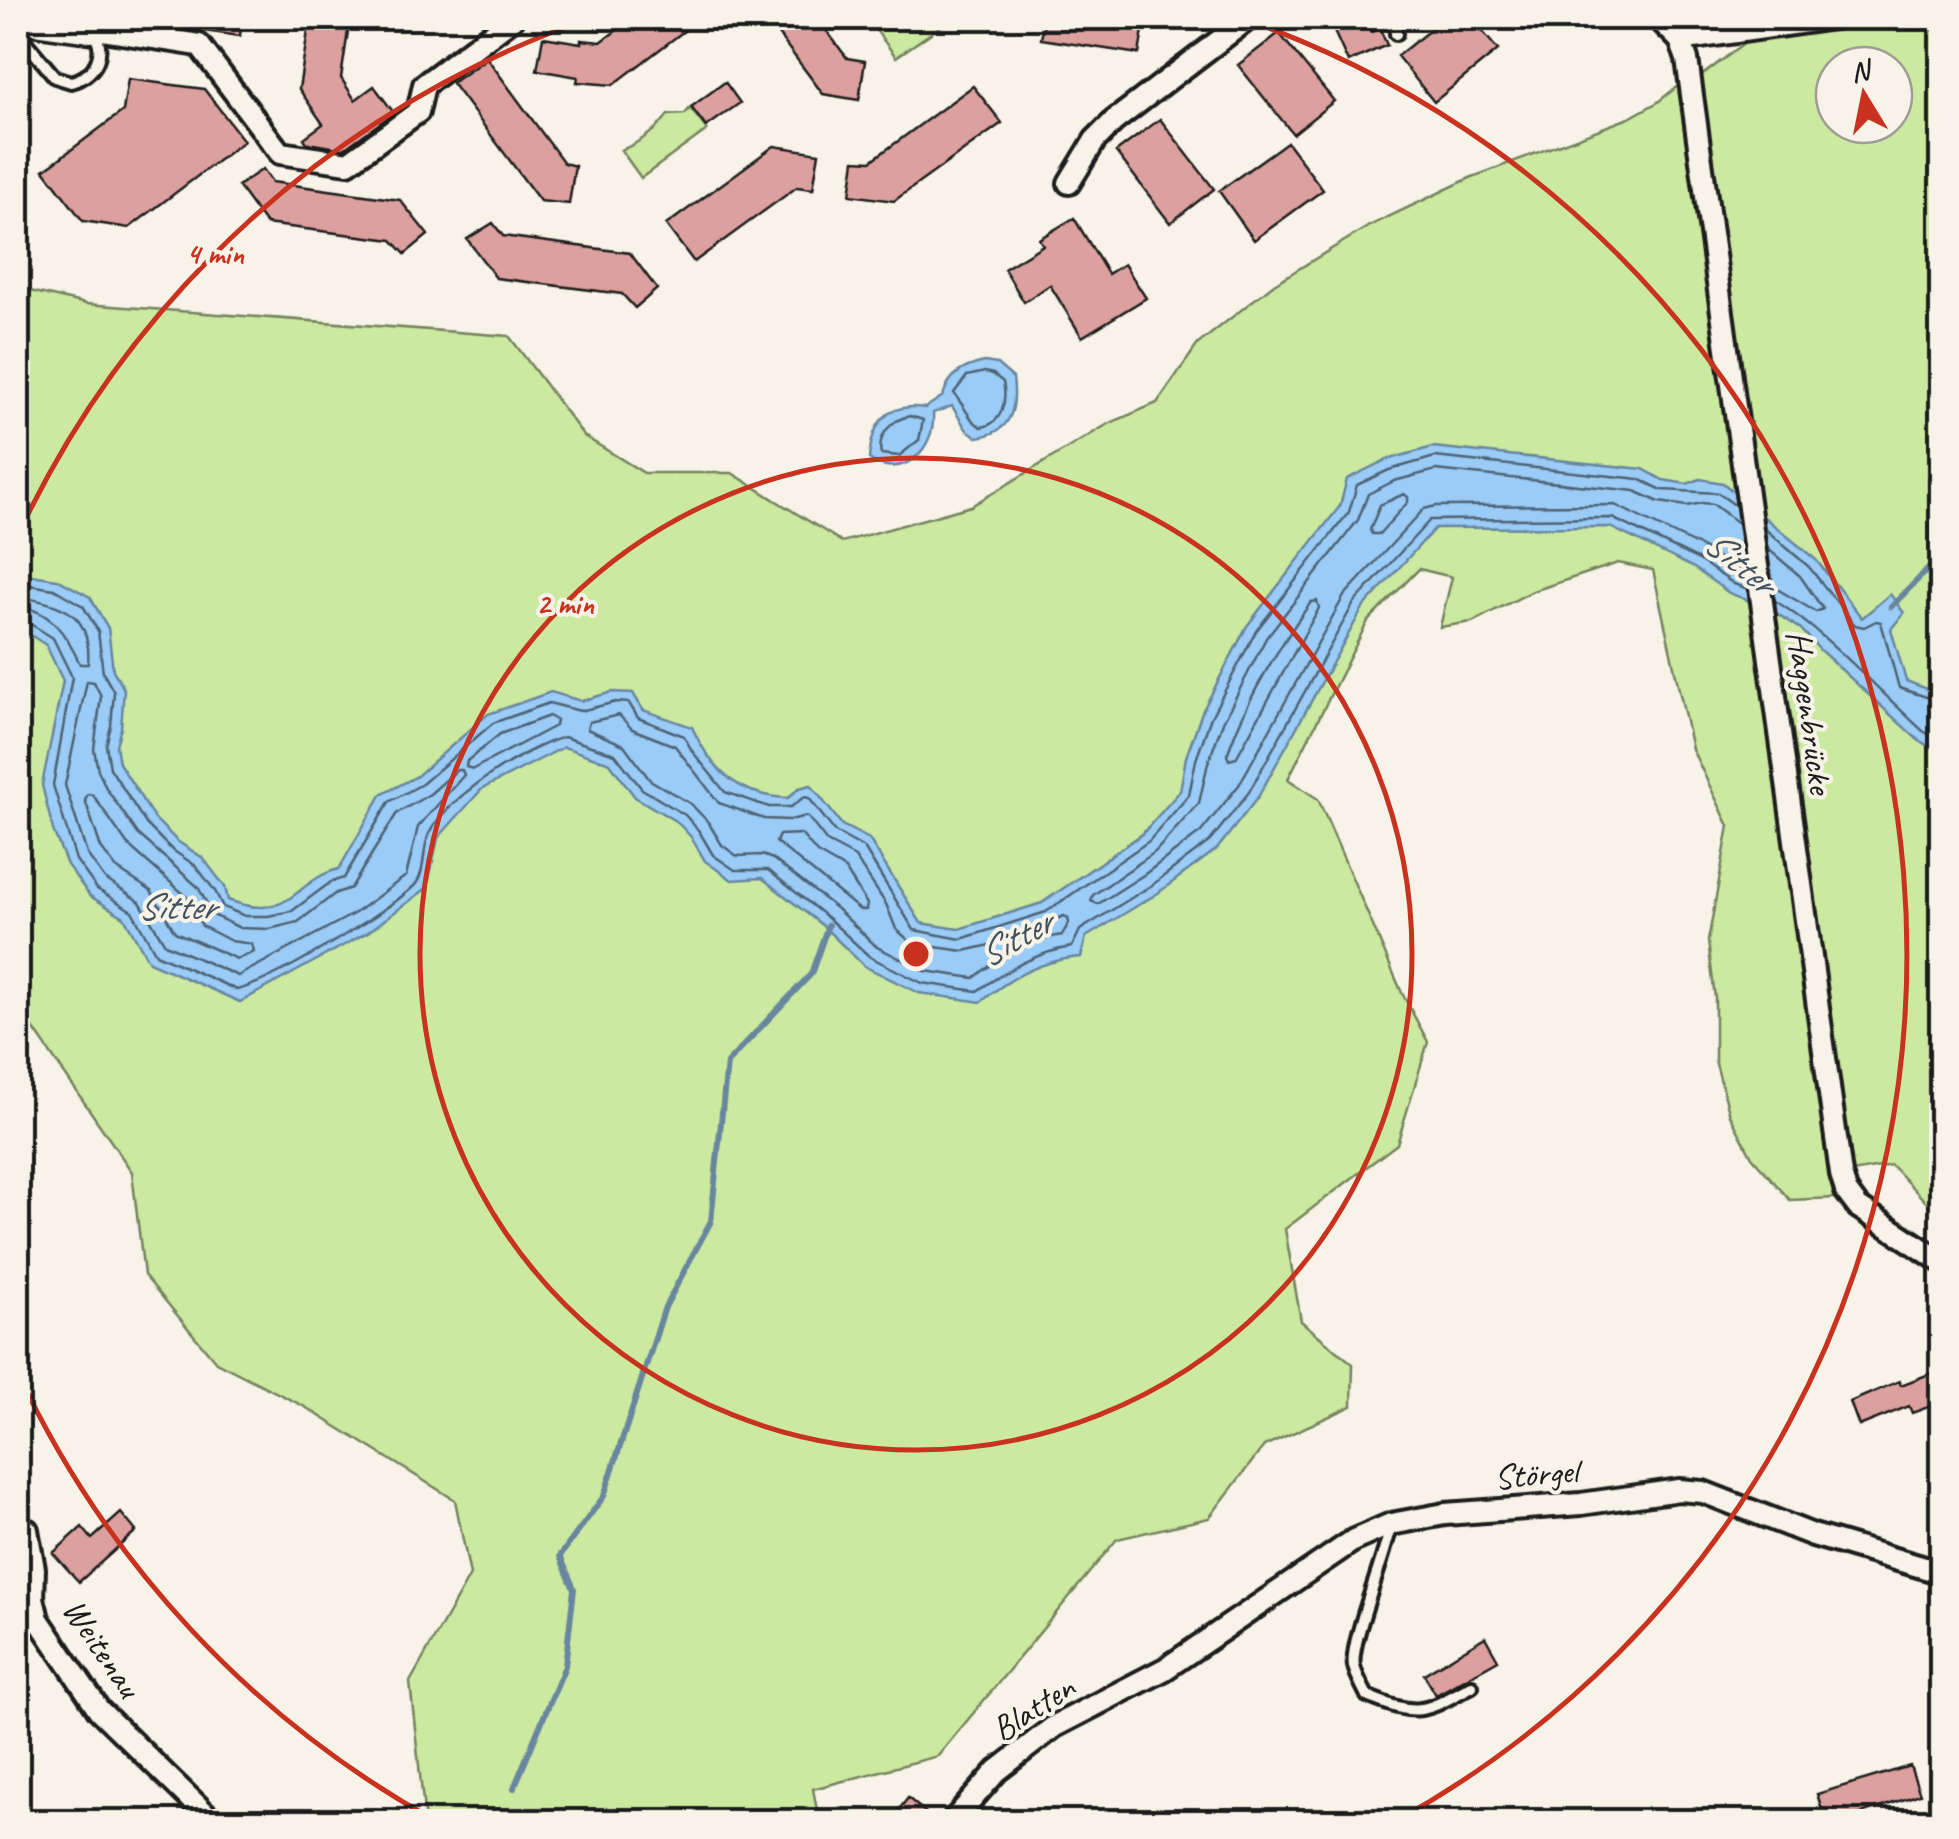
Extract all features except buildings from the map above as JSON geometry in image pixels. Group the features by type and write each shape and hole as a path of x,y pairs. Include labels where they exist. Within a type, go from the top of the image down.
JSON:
{"street":[{"path":"19,18 200,44 280,153 348,163 418,112 424,84 514,18"},
{"path":"166,40 169,18"},
{"path":"1069,183 1095,140 1114,121 1249,18"},
{"path":"1658,18 1680,40 1834,18"},
{"name":"Haggenbrücke","path":"1680,40 1690,80 1841,1174 1851,1200 1858,1207 1942,1262"},
{"name":"Störgel","path":"1165,1669 1354,1540 1391,1524 1444,1514 1580,1504 1679,1490 1702,1492 1813,1535 1942,1573"},
{"name":"Weitenau","path":"27,1530 34,1569 25,1602 98,1710 214,1822"},
{"name":"Blatten","path":"952,1822 997,1770 1055,1726 1165,1669"}],"lane":[{"path":"1394,18 1396,34"},
{"path":"18,33 54,77 72,82 96,67 99,44 90,28"},
{"path":"1391,1524 1353,1664 1368,1696 1396,1708 1426,1711 1472,1686"}],"green space":[{"path":"894,18 953,18 896,57 875,29"},
{"path":"1857,24 1941,31 1941,1209 1927,1203 1891,1165 1835,1175 1834,1198 1790,1200 1752,1157 1730,1115 1715,1060 1715,998 1708,941 1729,826 1692,749 1653,570 1618,563 1533,591 1472,622 1440,627 1452,577 1419,569 1368,621 1288,779 1318,799 1402,993 1428,1042 1397,1144 1285,1229 1301,1321 1353,1364 1352,1406 1264,1446 1209,1518 1117,1539 938,1756 813,1789 819,1821 733,1821 710,1814 693,1822 425,1821 410,1682 470,1575 455,1500 305,1407 216,1362 144,1275 132,1172 18,1006 18,288 86,304 509,336 584,436 644,473 732,473 842,542 971,506 1108,424 1157,403 1198,344 1274,284 1369,226 1470,178 1629,118 1684,81 1697,79 1749,40"},
{"path":"690,108 707,130 641,178 621,150 647,136 668,115 685,114"}],"water":[{"path":"984,362 997,364 1013,378 1013,409 998,430 977,437 966,429 952,406 933,413 929,438 915,458 894,466 869,459 874,435 884,417 901,408 925,408 943,396 958,373"},
{"name":"Sitter","path":"1433,447 1643,469 1663,480 1687,484 1700,479 1723,483 1816,560 1862,618 1890,594 1904,613 1891,629 1906,681 1941,694 1941,753 1918,740 1801,629 1770,609 1729,593 1694,568 1610,527 1435,528 1363,608 1258,797 1217,849 1158,893 1086,937 1081,957 1028,971 981,1002 919,993 864,966 823,926 762,878 732,880 705,861 677,822 635,797 610,763 564,747 482,789 438,838 427,888 368,932 240,1002 149,962 124,917 90,896 67,865 53,830 42,785 63,681 46,645 18,627 18,573 57,579 90,597 108,628 113,670 124,689 116,745 119,763 154,818 177,841 203,858 225,887 228,900 250,906 280,904 324,874 339,869 381,795 417,776 488,714 551,692 581,701 612,692 633,693 643,710 692,727 708,756 741,786 788,798 799,788 811,785 842,825 869,839 921,923 959,929 1042,903 1142,834 1180,791 1186,757 1202,712 1247,626 1340,506 1347,479 1386,460"}],"waterway":[{"path":"1891,607 1932,565 1930,479 1942,471"},
{"path":"514,1788 565,1666 574,1589 560,1556 604,1496 665,1307 711,1221 727,1063 811,974 828,925"}]}
